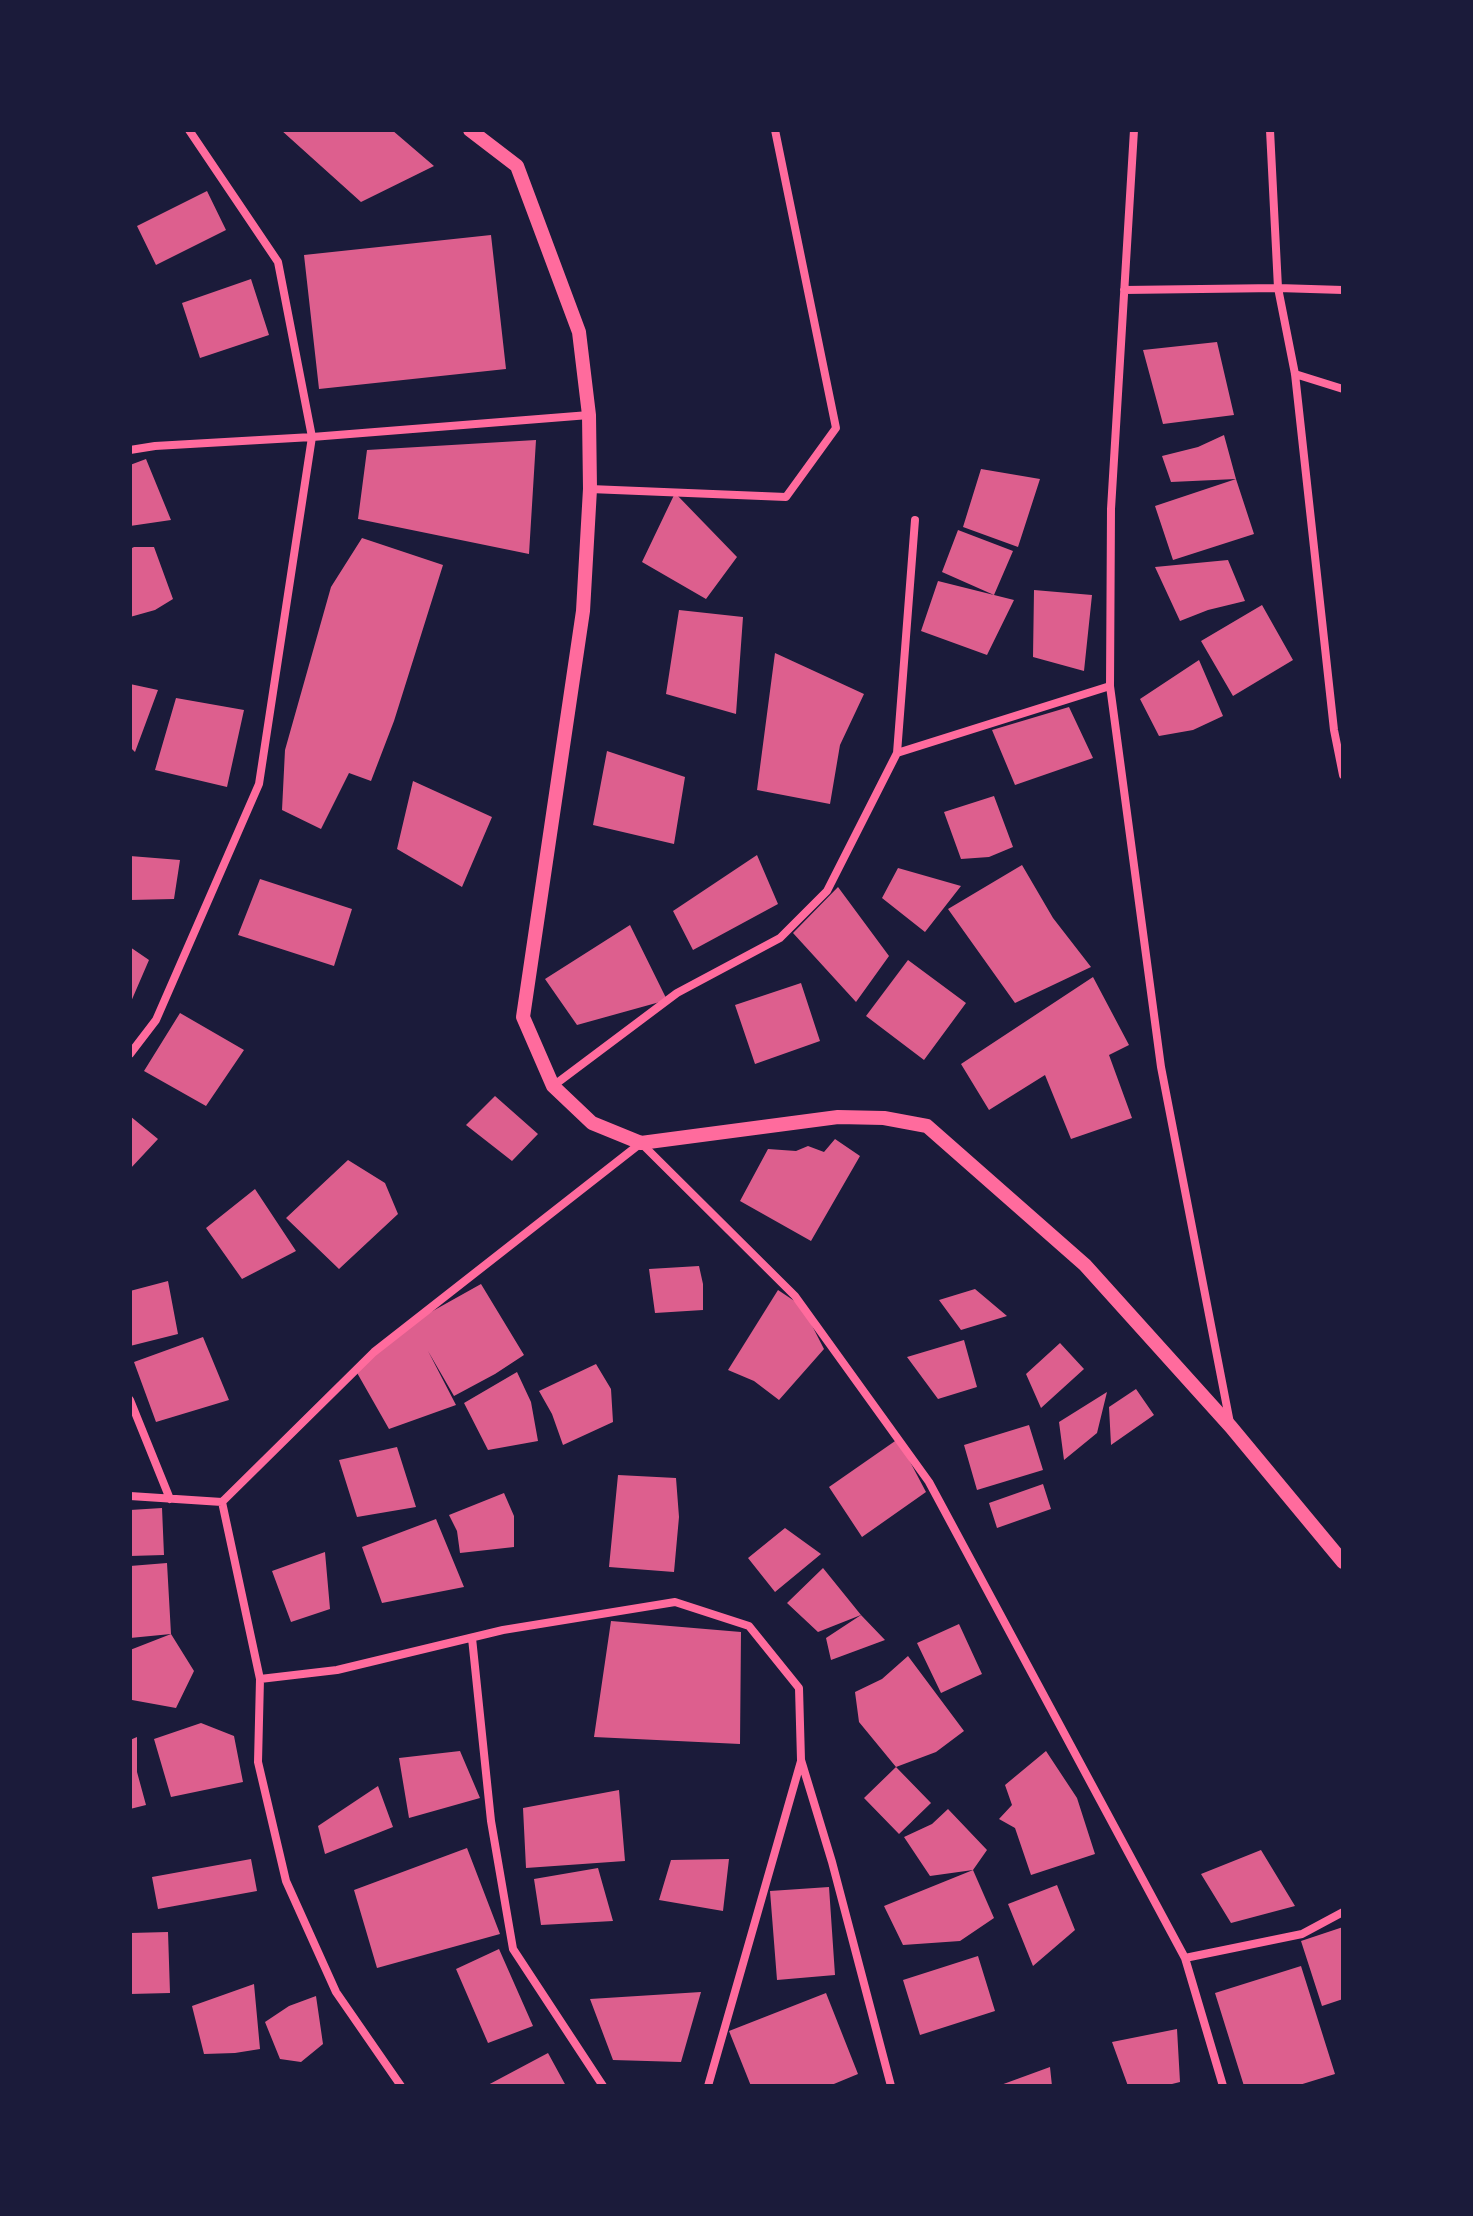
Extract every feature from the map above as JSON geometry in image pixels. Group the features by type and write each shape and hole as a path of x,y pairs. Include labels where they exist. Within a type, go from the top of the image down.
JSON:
{"street":[{"path":"130,1054 156,1020 259,784 312,437 278,262 189,130"},
{"path":"470,130 517,166 579,332 589,415 590,489 583,611 523,1017 553,1086 592,1123 641,1143 795,1296 929,1482 1185,1958 1223,2086"},
{"path":"590,489 786,497 836,428 775,130"},
{"path":"1134,130 1111,509 1110,686 1161,1067 1231,1427"},
{"path":"1270,130 1278,288 1295,374 1334,730 1343,775"},
{"path":"1124,290 1343,290"},
{"path":"1295,374 1343,389"},
{"path":"130,450 589,415"},
{"path":"553,1086 677,993 780,938 827,891 897,753 915,520"},
{"path":"897,753 1110,686"},
{"path":"130,1496 222,1502 374,1352 641,1143 838,1117 884,1118 927,1126 1085,1265 1231,1427 1343,1562"},
{"path":"130,1400 170,1499"},
{"path":"222,1502 260,1679 258,1762 286,1881 336,1992 401,2086"},
{"path":"260,1679 337,1670 503,1630 675,1602 749,1626 799,1688 801,1760 832,1862 891,2086"},
{"path":"472,1638 491,1821 513,1949 603,2086"},
{"path":"708,2086 801,1760"},
{"path":"1185,1958 1302,1934 1343,1912"}],"building":[{"path":"281,130 392,130 434,166 361,202"},
{"path":"207,191 226,230 156,265 137,226"},
{"path":"491,235 506,369 319,389 304,255"},
{"path":"251,279 269,335 200,358 182,303"},
{"path":"1217,342 1234,415 1163,424 1143,350"},
{"path":"1224,435 1236,479 1171,482 1162,456 1198,447"},
{"path":"536,440 529,554 358,519 367,450"},
{"path":"146,459 171,520 130,526 130,465"},
{"path":"981,469 1040,479 1018,547 963,527"},
{"path":"1236,479 1254,534 1173,560 1155,506"},
{"path":"675,493 737,557 706,599 642,562"},
{"path":"958,530 1013,551 994,595 942,572"},
{"path":"362,538 443,565 394,721 371,781 349,773 321,829 282,810 285,750 331,587"},
{"path":"154,547 173,599 155,610 130,617 130,549"},
{"path":"1228,560 1245,601 1180,621 1155,567"},
{"path":"938,581 1014,600 987,655 921,631"},
{"path":"1034,590 1092,595 1084,671 1033,657"},
{"path":"1262,605 1293,660 1233,696 1201,641"},
{"path":"679,610 743,617 736,714 666,694"},
{"path":"775,653 864,694 840,745 830,804 757,790"},
{"path":"1199,660 1223,716 1193,730 1159,736 1140,699"},
{"path":"130,684 158,690 135,752 130,747"},
{"path":"176,698 244,710 227,787 155,770"},
{"path":"1069,707 1093,758 1015,785 992,730"},
{"path":"607,751 685,777 674,844 593,825"},
{"path":"413,781 492,817 462,887 397,849"},
{"path":"994,796 1013,847 989,857 961,859 944,812"},
{"path":"757,855 778,904 693,950 673,911"},
{"path":"130,856 180,860 174,899 130,900"},
{"path":"1022,865 1053,918 1091,967 1015,1003 948,909"},
{"path":"898,868 961,886 925,932 882,898"},
{"path":"260,879 352,909 334,966 238,935"},
{"path":"838,887 889,956 856,1002 793,933"},
{"path":"630,925 667,1000 577,1025 545,979"},
{"path":"130,947 149,960 130,1004"},
{"path":"908,960 966,1003 924,1060 866,1016"},
{"path":"1093,977 1129,1045 1109,1055 1132,1118 1071,1139 1045,1075 989,1110 961,1064"},
{"path":"801,983 820,1041 755,1064 735,1005"},
{"path":"180,1013 244,1050 206,1106 144,1071"},
{"path":"495,1096 538,1134 512,1161 466,1125"},
{"path":"130,1116 158,1139 130,1169"},
{"path":"835,1139 860,1156 811,1241 740,1201 768,1149 796,1151 808,1146 824,1152"},
{"path":"348,1160 385,1183 398,1214 339,1269 286,1218"},
{"path":"255,1189 296,1251 242,1279 206,1228"},
{"path":"699,1266 703,1310 655,1313 649,1269"},
{"path":"168,1281 178,1334 130,1346 130,1291"},
{"path":"481,1284 524,1355 454,1396 428,1351 456,1405 389,1429 356,1371 413,1322"},
{"path":"975,1289 1007,1316 961,1330 939,1300"},
{"path":"778,1290 802,1306 824,1349 779,1400 754,1381 728,1370"},
{"path":"203,1337 229,1400 156,1422 134,1362"},
{"path":"964,1340 977,1387 938,1399 907,1357"},
{"path":"1060,1343 1084,1369 1041,1408 1026,1374"},
{"path":"596,1364 611,1389 613,1422 563,1445 552,1414 539,1391"},
{"path":"517,1372 531,1402 538,1441 488,1450 464,1403"},
{"path":"1136,1389 1154,1415 1111,1445 1109,1407"},
{"path":"1107,1392 1097,1433 1064,1460 1059,1422"},
{"path":"1029,1425 1043,1470 977,1490 964,1445"},
{"path":"898,1439 926,1492 862,1537 829,1487"},
{"path":"397,1447 416,1507 357,1517 339,1460"},
{"path":"618,1475 676,1478 679,1517 674,1572 609,1567"},
{"path":"1043,1484 1051,1509 997,1528 989,1503"},
{"path":"504,1493 514,1516 514,1547 460,1553 457,1531 449,1515"},
{"path":"162,1508 164,1555 130,1556 130,1510"},
{"path":"436,1519 464,1587 382,1603 362,1547"},
{"path":"785,1528 821,1554 775,1592 748,1558"},
{"path":"325,1552 330,1609 291,1622 272,1571"},
{"path":"167,1563 171,1634 130,1638 130,1566"},
{"path":"823,1568 861,1615 818,1632 787,1603"},
{"path":"861,1615 885,1640 831,1660 826,1638"},
{"path":"611,1621 741,1632 740,1744 594,1737"},
{"path":"959,1624 982,1674 941,1693 917,1643"},
{"path":"171,1634 194,1671 176,1708 132,1700 130,1650"},
{"path":"908,1656 964,1731 936,1752 896,1767 859,1722 855,1692 882,1679"},
{"path":"201,1723 234,1736 243,1782 171,1797 154,1739"},
{"path":"137,1737 137,1772 146,1805 130,1809 130,1740"},
{"path":"460,1751 480,1798 409,1818 399,1758"},
{"path":"1046,1751 1077,1798 1095,1854 1031,1875 1015,1828 999,1819 1012,1805 1005,1785"},
{"path":"896,1767 931,1803 899,1834 864,1798"},
{"path":"378,1786 393,1827 325,1854 318,1826"},
{"path":"619,1790 625,1861 526,1868 523,1808"},
{"path":"948,1809 987,1850 973,1870 930,1876 904,1837 932,1824"},
{"path":"467,1848 500,1934 377,1968 354,1890"},
{"path":"1261,1850 1295,1906 1231,1923 1201,1874"},
{"path":"251,1859 257,1891 158,1909 152,1877"},
{"path":"729,1859 723,1911 659,1900 671,1860"},
{"path":"598,1868 613,1921 541,1925 534,1879"},
{"path":"973,1870 994,1918 960,1941 903,1945 884,1906"},
{"path":"1057,1885 1075,1930 1033,1966 1008,1904"},
{"path":"829,1887 835,1975 777,1980 770,1891"},
{"path":"1343,1927 1343,1999 1322,2006 1301,1941"},
{"path":"168,1932 170,1993 130,1994 130,1933"},
{"path":"499,1949 533,2026 488,2043 456,1969"},
{"path":"978,1956 995,2011 920,2035 903,1980"},
{"path":"1301,1966 1335,2074 1296,2086 1244,2086 1215,1993"},
{"path":"254,1984 260,2049 204,2054 192,2006"},
{"path":"701,1992 681,2062 613,2060 590,1999"},
{"path":"826,1993 858,2074 829,2086 751,2086 729,2031"},
{"path":"316,1996 323,2044 301,2062 280,2059 265,2022 289,2006"},
{"path":"1177,2029 1180,2082 1164,2086 1128,2086 1112,2042"},
{"path":"548,2053 566,2086 486,2086"},
{"path":"1050,2067 1052,2086 998,2086"}]}
